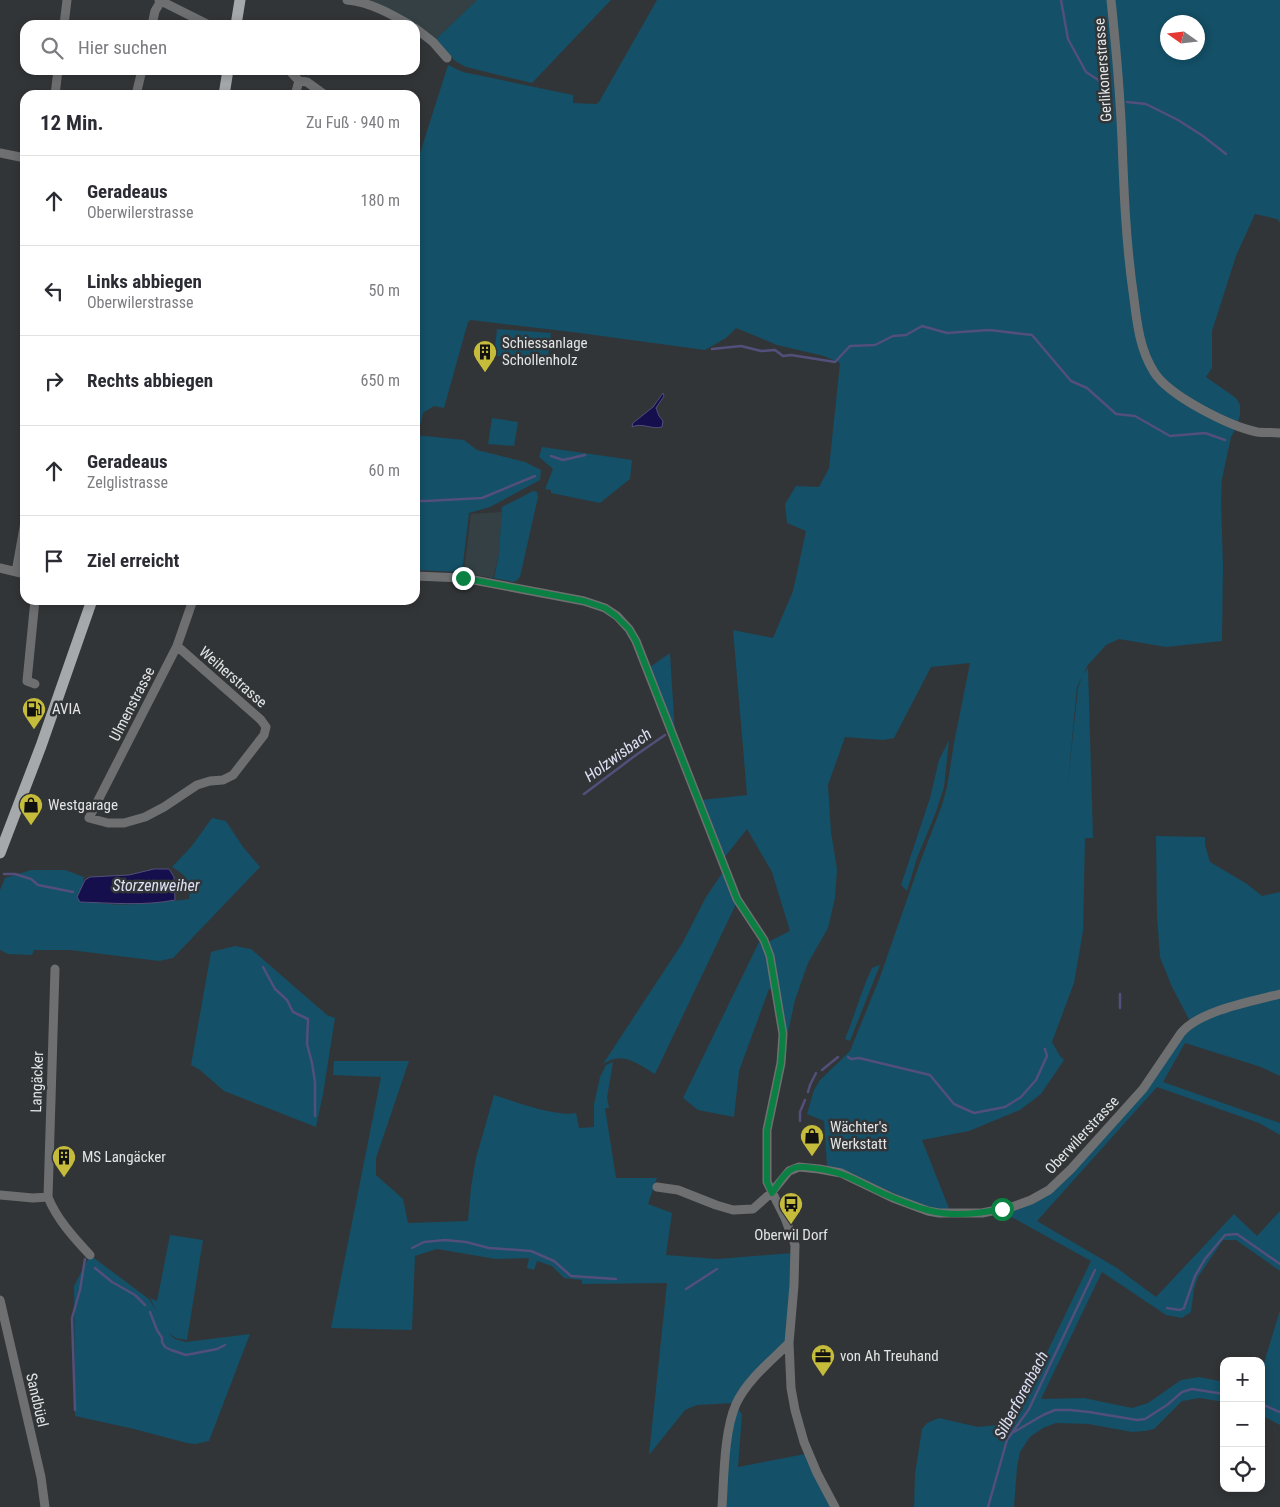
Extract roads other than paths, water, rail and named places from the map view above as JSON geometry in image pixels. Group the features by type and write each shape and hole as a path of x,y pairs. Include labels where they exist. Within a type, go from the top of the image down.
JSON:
{"main road":[{"path":"237,20 240,0"},
{"path":"225,90 227,75"},
{"path":"0,853 90,605"}],"street":[{"path":"65,20 67,0"},
{"path":"153,20 160,0 199,20"},
{"path":"353,0 388,13 401,20"},
{"name":"Gerlikonerstrasse","path":"1111,0 1116,43 1126,236 1138,325 1145,356 1154,373 1165,385 1194,405 1237,426 1259,432 1280,433"},
{"path":"420,32 448,58"},
{"path":"56,90 57,75"},
{"path":"137,90 141,75"},
{"path":"294,75 299,81 307,82 318,90"},
{"path":"296,90 299,81"},
{"path":"0,154 20,157"},
{"path":"0,568 20,573"},
{"path":"420,576 463,578 584,601 605,608 616,616 629,629 636,641 737,899 764,940 770,956 783,1034 781,1063 767,1130 767,1182 785,1218 795,1245 789,1343 791,1388 804,1442 817,1473 835,1507"},
{"path":"35,605 27,681 35,684"},
{"name":"Ulmenstrasse","path":"89,818 176,646 192,605"},
{"name":"Weiherstrasse","path":"89,818 108,823 124,823 145,817 197,785 210,780 223,780 233,775 264,735 266,728 262,720 176,646"},
{"name":"Langäcker","path":"48,1196 54,969"},
{"name":"Oberwilerstrasse","path":"657,1187 678,1190 733,1210 753,1209 772,1193 789,1171 796,1167 802,1167 829,1170 850,1176 893,1198 939,1213 982,1213 1012,1207 1031,1200 1049,1190 1071,1169 1143,1089 1187,1027 1199,1019 1225,1009 1280,994"},
{"path":"0,1194 33,1198 48,1196 52,1207 90,1255"},
{"name":"Sandbüel","path":"0,1300 39,1470 45,1507"},
{"path":"722,1507 726,1453 731,1418 736,1404 745,1388 789,1343"}],"water":[{"path":"663,393 664,396 656,408 663,421 662,427 654,428 639,425 632,427 633,423 653,407"},
{"name":"Storzenweiher","path":"154,869 169,869 174,877 175,900 140,904 80,902 77,897 85,880 90,877 129,875"}],"waterway":[{"path":"1061,0 1068,39 1086,72 1109,87"},
{"path":"1127,102 1146,104 1178,120 1226,154"},
{"path":"712,349 741,346 761,351 775,350 783,356 791,355 835,362 850,346 875,345 893,336 906,335 922,326 947,333 989,330 1032,335 1071,381 1087,388 1116,414 1135,416 1170,436 1205,433 1225,440"},
{"path":"551,456 563,460 585,455"},
{"path":"420,501 482,498 535,476"},
{"name":"Holzwisbach","path":"584,794 665,735"},
{"path":"4,874 15,874 31,879 38,885 73,892"},
{"path":"263,967 275,989 287,1000 293,1012 308,1019 307,1044 315,1082 315,1116"},
{"path":"1120,994 1120,1008"},
{"path":"848,1057 930,1075 954,1104 974,1113 1005,1107 1021,1097 1036,1080 1047,1056 1045,1049"},
{"path":"822,1070 838,1057"},
{"path":"808,1092 816,1073"},
{"path":"800,1121 800,1112 805,1100"},
{"path":"1167,1308 1180,1310 1184,1308 1195,1276 1205,1259 1225,1235 1237,1234 1280,1264"},
{"path":"412,1248 424,1242 445,1240 466,1242 489,1248 531,1251 554,1261 571,1276 616,1279"},
{"path":"75,1410 72,1318 80,1290 85,1259"},
{"path":"95,1268 112,1282 135,1295 145,1305"},
{"path":"686,1289 717,1269"},
{"name":"Silberforenbach","path":"988,1507 1007,1440 1029,1409 1095,1270"},
{"path":"150,1312 162,1342 165,1347 171,1350 186,1355 217,1349 225,1345"},
{"path":"1014,1432 1055,1410 1089,1412 1137,1420 1145,1419 1167,1405 1182,1392 1192,1389 1220,1393"},
{"path":"1265,1406 1280,1412"}],"place":[{"name":"Schiessanlage Schollenholz","path":"485,373"},
{"name":"AVIA","path":"34,730"},
{"name":"Westgarage","path":"31,826"},
{"name":"Wächter's Werkstatt","path":"812,1157"},
{"name":"MS Langäcker","path":"64,1178"},
{"name":"Oberwil Dorf","path":"791,1225"},
{"name":"von Ah Treuhand","path":"823,1377"}]}
